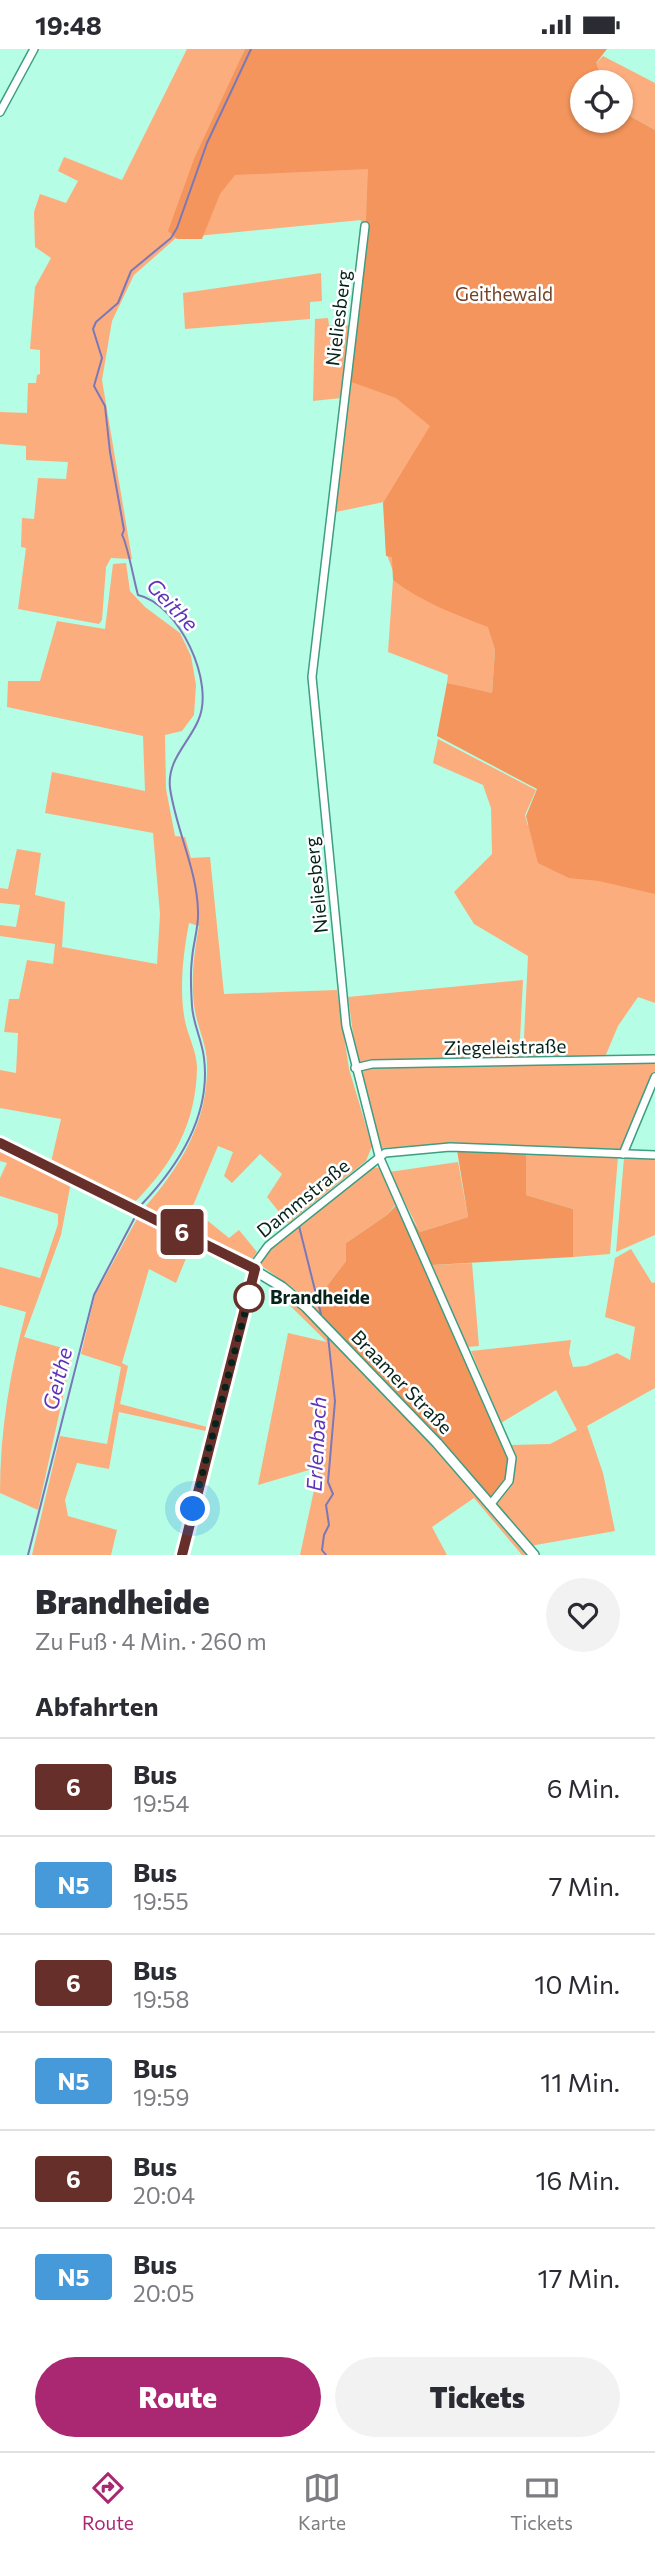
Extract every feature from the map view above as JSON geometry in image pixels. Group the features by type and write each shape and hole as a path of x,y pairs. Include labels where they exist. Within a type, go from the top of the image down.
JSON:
{"street":[{"path":"0,112 34,49"},
{"name":"Nieliesberg","path":"365,226 312,677 346,1026 379,1156 512,1458 509,1481 491,1505"},
{"name":"Ziegeleistraße","path":"355,1068 372,1064 655,1059"},
{"path":"623,1154 655,1077"},
{"name":"Braamer Straße","path":"0,1143 254,1268 306,1307 438,1443 534,1555"},
{"path":"379,1156 392,1151 450,1147 655,1155"},
{"name":"Dammstraße","path":"254,1268 268,1246 379,1156"},
{"path":"182,1555 254,1268"}],"green space":[{"name":"Geithewald","path":"187,49 245,49 240,60 246,49 596,63 603,56 630,70 570,70 570,133 628,133 655,140 655,1003 638,997 618,1026 605,1057 523,1058 528,956 474,924 454,892 492,854 491,808 483,785 433,763 438,739 536,790 525,815 528,826 544,793 462,687 447,683 448,675 388,652 393,580 397,582 386,552 384,502 331,513 341,398 313,401 315,319 328,318 329,325 349,325 361,220 176,238 134,275 112,321 102,380 132,559 111,558 106,567 102,620 99,624 18,609 26,548 21,547 22,518 34,519 38,478 66,479 68,462 26,460 26,446 0,444 0,412 27,413 28,383 36,383 37,375 40,374 40,350 30,349 35,287 51,258 35,247 34,212 40,194 66,203 78,181 58,171 64,157 122,180","holes":["491,636 514,705 476,690 492,693 495,650"]},
{"name":"Geithewald","path":"245,49 607,49 596,63 599,70 570,70 570,133 633,133 633,118 655,130 655,894 599,881 569,878 538,863 526,816 537,789 437,736 447,683 492,693 495,650 488,627 427,601 393,580 392,557 386,556 383,503 430,426 396,398 346,380 366,221 368,169 235,175 220,194 202,239 177,239 168,231 194,159"},
{"name":"Geithewald","path":"633,72 655,83 655,130 633,118"},
{"path":"321,273 322,301 310,302 310,319 185,329 183,293"},
{"path":"126,563 130,591 145,607 180,633 191,656 196,685 194,715 182,731 165,735 166,789 175,836 185,837 191,858 210,857 224,994 337,990 349,1069 372,1146 366,1161 288,1223 267,1197 282,1174 260,1154 232,1183 224,1176 233,1152 218,1146 192,1208 229,1238 239,1230 257,1252 250,1262 145,1207 181,1158 198,1123 203,1104 207,1057 195,1011 193,990 199,926 189,923 182,972 185,1021 197,1062 192,1107 187,1125 171,1157 135,1202 51,1162 61,1119 0,1108 0,1070 16,1073 18,1033 4,1032 9,999 19,999 27,960 53,964 55,944 0,936 0,925 16,927 20,905 0,903 0,888 8,889 17,849 41,853 35,895 65,902 62,947 157,964 160,914 153,833 45,813 52,772 145,791 143,736 7,707 8,681 40,681 57,621 105,629 113,564"},
{"path":"523,980 519,1059 357,1062 348,997"},
{"path":"655,1062 655,1071 621,1149 455,1143 382,1148 360,1073 368,1067"},
{"path":"457,1150 526,1153 526,1195 573,1209 573,1257 432,1265 510,1458 507,1479 492,1500 318,1311 327,1286 346,1261 346,1243 387,1215 401,1200 420,1232 468,1217"},
{"path":"0,1151 71,1182 61,1235 24,1337 73,1351 38,1510 0,1493 7,1402 26,1312 0,1305 0,1267 40,1278 58,1224 58,1214 0,1196 0,1178 7,1163 0,1161"},
{"path":"526,1153 618,1157 610,1254 573,1257 573,1209 526,1195"},
{"path":"624,1158 655,1158 655,1235 616,1252"},
{"path":"458,1162 468,1217 420,1232 389,1172"},
{"path":"371,1167 380,1168 397,1203 387,1215 346,1243 346,1261 327,1286 318,1311 298,1292 259,1264 271,1247"},
{"path":"138,1217 193,1241 176,1283 149,1269 122,1363 128,1366 120,1404 211,1428 210,1432 119,1412 109,1469 77,1463 65,1500 68,1516 117,1530 111,1555 32,1555 60,1436 107,1444 121,1367 81,1354 95,1295"},
{"path":"631,1249 652,1283 655,1282 655,1388 587,1426 603,1473 615,1531 530,1546 492,1500 510,1485 514,1470 511,1445 550,1444 577,1430 556,1390 501,1423 471,1351 571,1340 569,1353 573,1367 586,1366 617,1353 630,1360 635,1327 605,1317 615,1258"},
{"path":"472,1263 479,1346 468,1347 432,1265"},
{"path":"266,1282 307,1312 531,1555 522,1555 474,1498 432,1527 447,1555 300,1555 319,1467 258,1485 288,1333 327,1342"}],"waterway":[{"name":"Geithe","path":"142,1204 168,1173 190,1137 197,1119 205,1079 204,1058 193,1013 191,988 191,965 198,917 197,895 170,788 175,761 198,721 202,705 202,687 198,667 180,629 153,601 138,595 122,535 124,530 105,406 94,386 102,358 93,329 96,322 118,303 131,271 171,238 177,228 207,143 251,49"},
{"name":"Geithe","path":"28,1555 94,1295 135,1217"},
{"name":"Erlenbach","path":"299,1226 321,1314"},
{"name":"Erlenbach","path":"326,1555 322,1550 324,1535 329,1525 326,1505 333,1494 328,1482 335,1401 328,1336"}],"bus line":[{"name":"6","path":"0,1143 255,1269 182,1555"}],"place":[{"name":"Brandheide","path":"249,1297"}],"route":[{"path":"193,1509 249,1297"}]}
